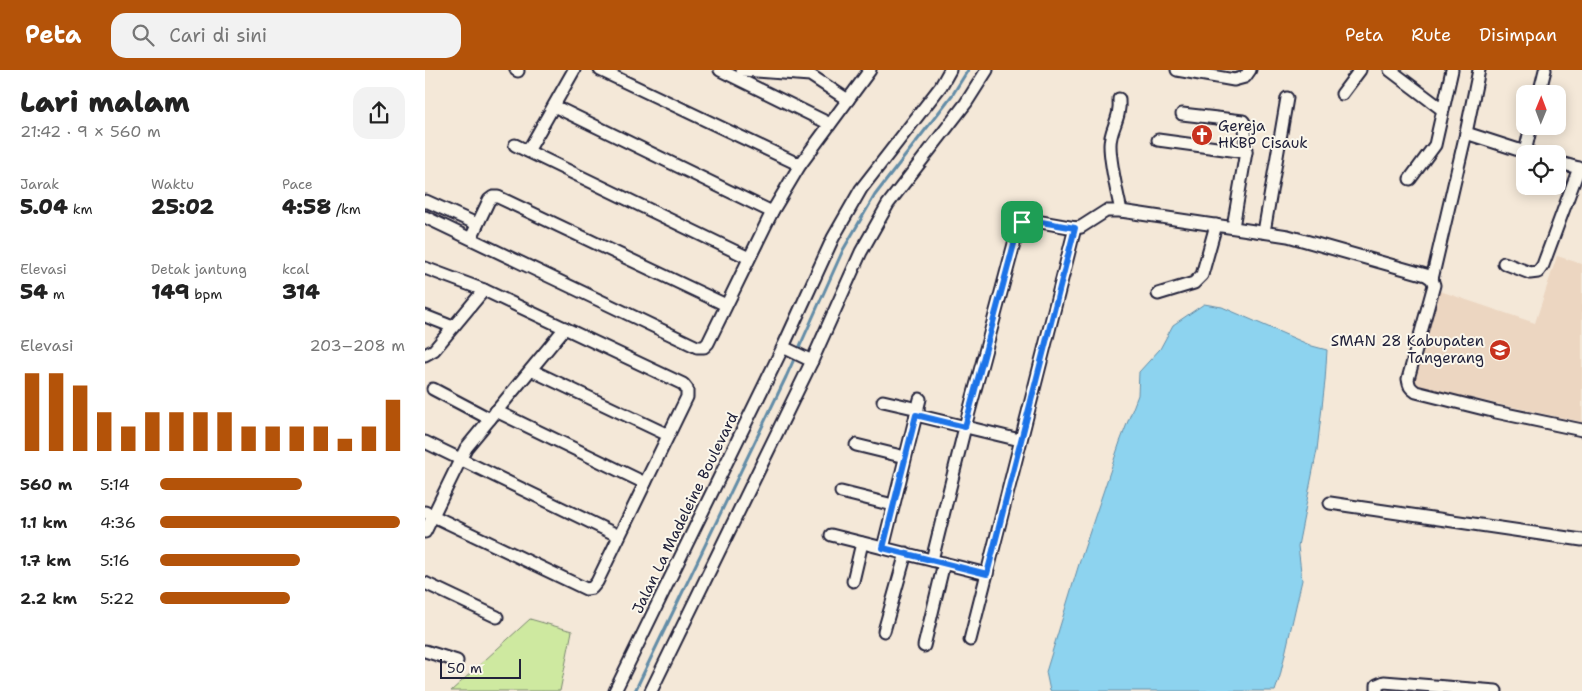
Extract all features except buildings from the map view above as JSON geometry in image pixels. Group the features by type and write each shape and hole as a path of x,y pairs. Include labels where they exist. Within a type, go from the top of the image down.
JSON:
{"street":[{"path":"528,151 575,70"},
{"path":"600,70 800,165"},
{"path":"720,70 830,124"},
{"path":"742,70 810,75 848,100"},
{"path":"425,217 697,347 704,347 708,343 772,212 800,165 871,70"},
{"name":"Jalan La Madeleine Boulevard","path":"615,691 783,347 833,238 861,189 941,86 951,70"},
{"path":"651,691 812,361 861,252 889,204 966,103 987,70"},
{"path":"1177,70 1234,80 1245,77 1250,70"},
{"path":"1342,94 1360,70"},
{"path":"1390,70 1443,110"},
{"path":"1410,178 1435,145 1452,70"},
{"path":"1431,279 1479,70"},
{"path":"1541,85 1545,70"},
{"path":"1264,232 1287,98"},
{"path":"1119,99 1120,109 1110,145 1121,211"},
{"path":"554,106 772,212"},
{"path":"1182,114 1243,121 1246,127 1246,152 1233,227"},
{"path":"1466,133 1516,149"},
{"path":"1158,140 1246,152"},
{"path":"515,145 749,258"},
{"path":"1504,263 1530,273 1539,272 1580,169 1566,165"},
{"path":"471,238 489,200 493,197 498,197 726,305"},
{"path":"425,202 426,200 477,224"},
{"path":"932,560 965,427 1018,229 1022,222 1030,220 1075,228 1081,227 1107,211 1121,211 1264,232 1323,245 1426,275 1434,285 1409,379 1409,386 1412,389 1416,392 1496,412 1582,430"},
{"path":"1158,294 1194,283 1199,279 1202,275 1217,225"},
{"path":"970,640 1075,228"},
{"path":"425,268 484,290 683,384 687,389 687,397 597,582 592,588 586,589 429,514"},
{"path":"425,355 434,350 484,290"},
{"path":"425,316 453,327"},
{"path":"425,532 429,514 466,448 565,328"},
{"path":"783,347 812,361"},
{"path":"531,370 668,435"},
{"path":"433,389 645,483"},
{"path":"883,400 918,408 965,427 1020,440"},
{"path":"883,548 918,408"},
{"path":"425,442 619,536"},
{"path":"856,445 905,457"},
{"path":"841,492 893,505"},
{"path":"1330,503 1582,540"},
{"path":"831,535 987,574"},
{"path":"853,581 862,542"},
{"path":"885,631 905,553"},
{"path":"924,646 944,563"},
{"path":"425,583 497,617"},
{"path":"425,651 457,661"},
{"path":"1377,691 1377,685 1384,682 1496,691"}],"shaded area":[{"name":"SMAN 28 Kabupaten Tangerang","path":"1557,256 1582,264 1582,422 1419,387 1409,378 1437,290 1535,323"}],"green space":[{"path":"530,619 572,631 560,691 451,691"}],"water":[{"path":"1204,304 1222,307 1312,346 1327,350 1317,450 1298,546 1302,580 1275,691 1050,691 1046,672 1079,564 1120,442 1138,395 1139,372 1160,349 1173,325"}],"waterway":[{"path":"635,691 786,377 843,250 875,195 953,94 968,70"}],"place":[{"name":"Gereja HKBP Cisauk","path":"1202,135"},
{"name":"SMAN 28 Kabupaten Tangerang","path":"1500,350"}],"route":[{"path":"1030,220 1075,228 987,574 883,548 916,415 965,427 1018,229 1022,222 1030,220"}]}
